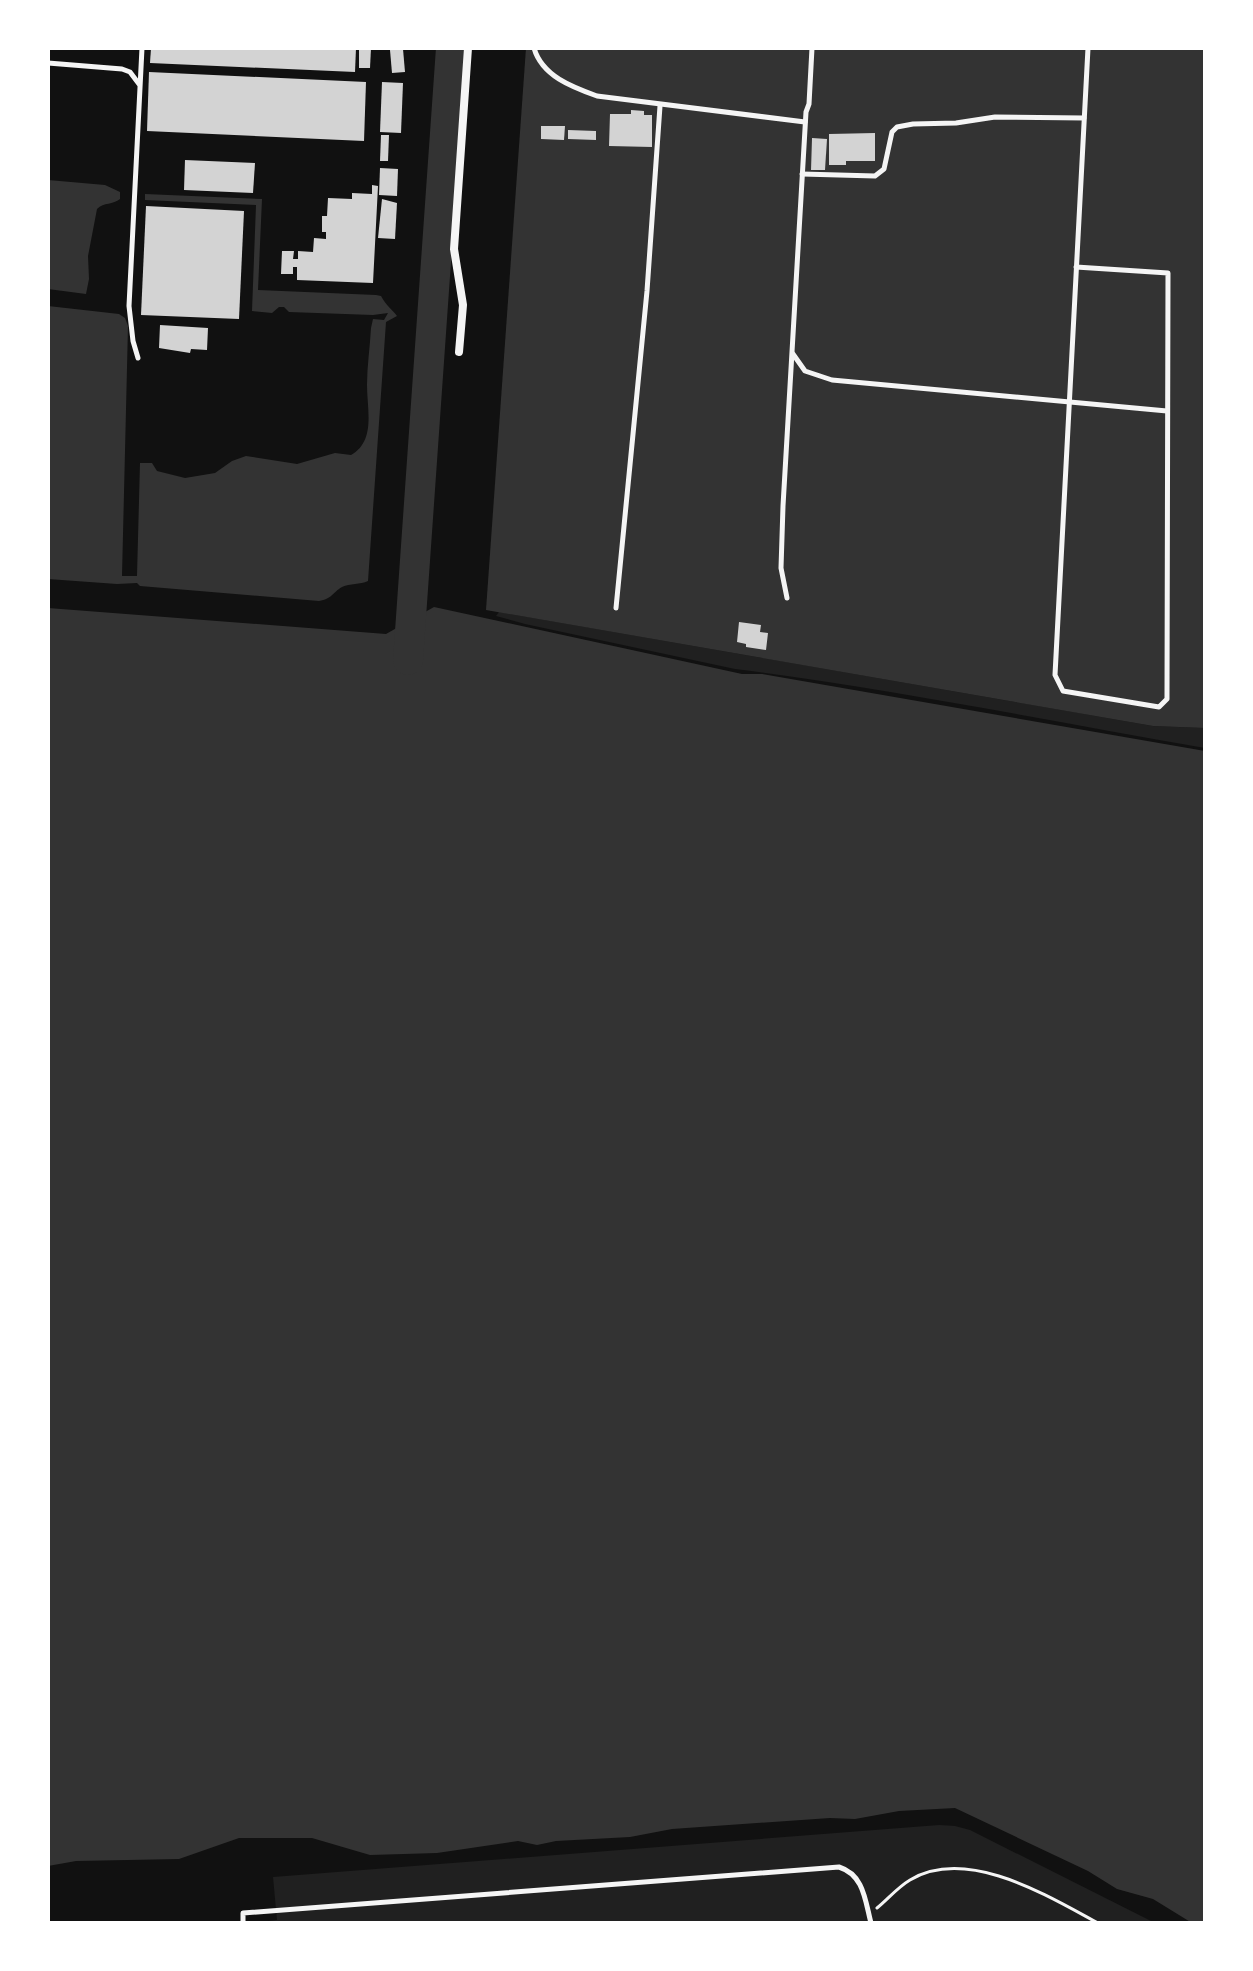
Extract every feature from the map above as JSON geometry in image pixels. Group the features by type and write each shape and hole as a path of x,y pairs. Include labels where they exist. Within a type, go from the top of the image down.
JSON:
{"street":[{"path":"459,352 463,305 454,249 468,48"}],"lane":[{"path":"138,358 129,306 142,48"},
{"path":"534,48 545,68 574,87 597,96 805,122"},
{"path":"787,598 781,553 805,122 812,48"},
{"path":"1076,267 1168,273 1167,699 1159,707 1063,691 1055,675 1076,267 1088,48"},
{"path":"48,63 122,69 136,77 140,85"},
{"path":"616,608 647,291 660,106"},
{"path":"802,174 867,177 880,173 886,164 892,132 904,125 956,123 995,117 1084,118"},
{"path":"793,353 805,371 823,378 1167,411"},
{"path":"243,1923 243,1913 839,1867 847,1869 860,1881 871,1923"}],"path":[{"path":"869,1916 911,1880 933,1870 957,1869 991,1874 1033,1888 1098,1923"}],"shaded area":[{"path":"526,48 1205,48 1205,728 1153,726 486,610"},
{"path":"48,180 105,185 120,192 120,199 97,209 88,256 86,294 48,289"},
{"path":"145,194 262,199 258,290 376,295 381,296 397,316 386,322 368,581 342,587 319,601 140,586 137,583 48,579 48,306 119,314 128,326 122,576 137,576 140,463 152,463 157,471 185,478 215,473 246,456 297,464 335,453 351,455 359,449 367,433 371,328 373,319 384,320 388,313 289,312 284,307 272,313 252,311 256,205 145,200"},
{"path":"434,607 742,674 762,674 1205,751 1205,1923 1192,1923 1153,1899 1117,1889 1088,1871 955,1808 899,1811 855,1819 672,1829 630,1837 537,1845 518,1841 437,1853 370,1855 312,1838 239,1838 179,1859 76,1861 48,1866 48,608 386,634"},
{"path":"499,612 1153,726 1205,728 1205,748 912,696 735,669 525,624 496,616"},
{"path":"939,1825 970,1830 1155,1923 251,1923 277,1920 273,1877"}],"building":[{"path":"151,48 356,48 355,72 150,63"},
{"path":"359,48 371,48 370,68 359,68"},
{"path":"403,49 405,72 392,73 390,50"},
{"path":"149,72 366,82 364,141 147,131"},
{"path":"382,82 403,83 401,133 380,132"},
{"path":"631,110 652,115 652,147 609,146 610,114 631,114"},
{"path":"541,126 565,126 564,140 541,139"},
{"path":"568,130 596,131 596,140 568,139"},
{"path":"875,133 875,161 846,161 846,165 829,165 829,134"},
{"path":"381,135 389,135 388,161 380,161"},
{"path":"812,138 827,139 825,170 811,170"},
{"path":"185,160 255,163 253,193 184,190"},
{"path":"380,168 398,169 397,196 379,195"},
{"path":"372,185 378,186 373,283 297,280 297,267 293,267 293,274 281,274 282,251 294,251 293,259 298,259 298,251 313,252 314,238 326,239 326,232 322,232 322,216 327,216 328,198 352,199 352,193 372,194"},
{"path":"382,199 397,203 395,239 378,238"},
{"path":"146,206 244,211 239,319 141,315"},
{"path":"160,325 208,328 207,350 191,349 190,353 159,348"},
{"path":"739,622 761,625 760,632 768,633 766,650 746,647 746,644 737,642"}],"waterway":[{"path":"408,660 451,48"}]}
